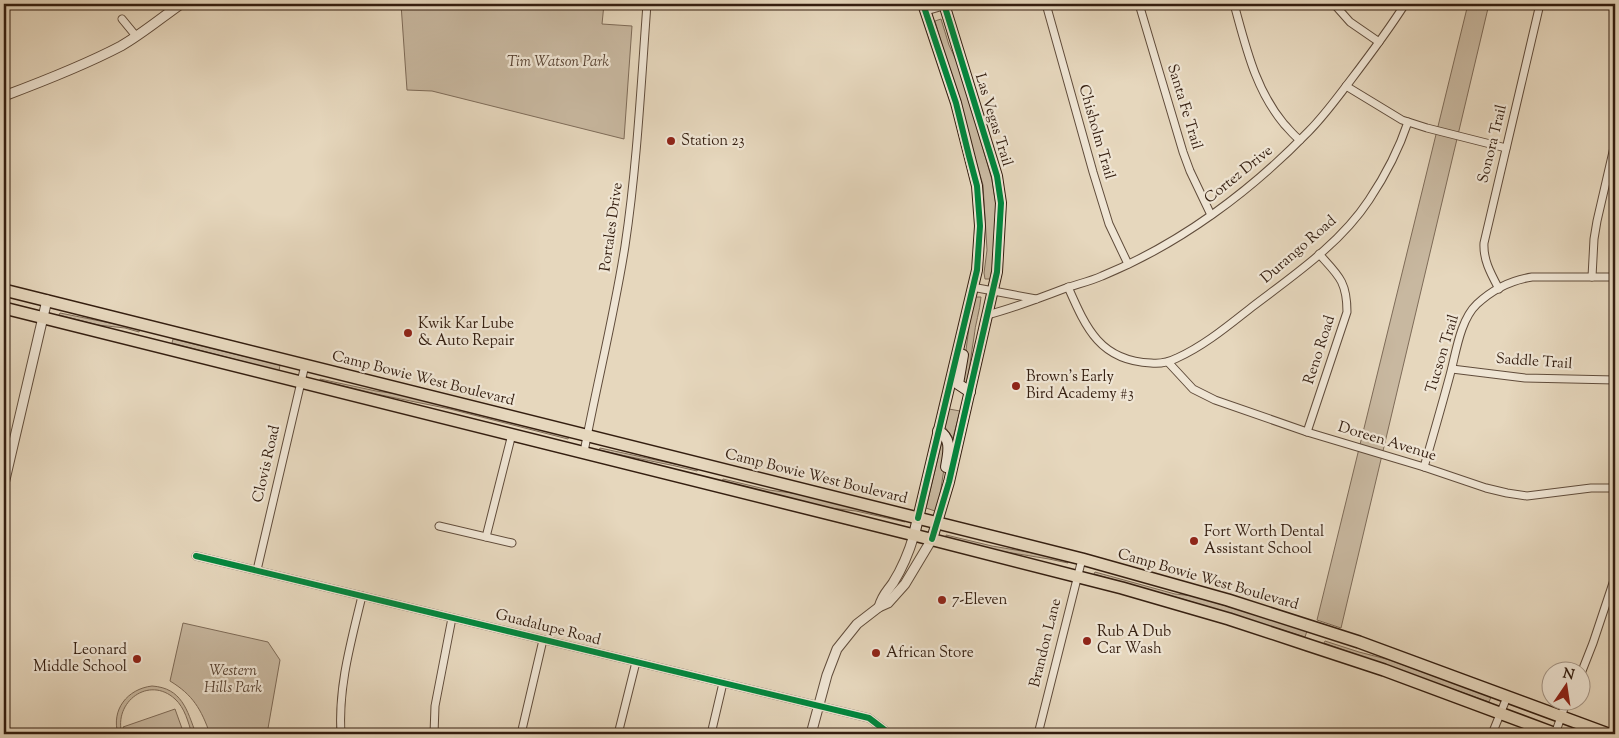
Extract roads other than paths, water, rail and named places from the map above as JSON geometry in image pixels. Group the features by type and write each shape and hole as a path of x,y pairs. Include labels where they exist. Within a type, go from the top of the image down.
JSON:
{"main road":[{"name":"Las Vegas Trail","path":"932,539 949,482 970,392 975,360 992,292 998,260 1001,203 997,176 946,4"},
{"name":"Las Vegas Trail","path":"914,534 976,270 980,226 977,186 956,103 925,8"},
{"name":"Camp Bowie West Boulevard","path":"4,290 1082,559 1228,600 1359,642 1608,734"},
{"name":"Camp Bowie West Boulevard","path":"4,308 1078,576 1229,619 1384,670 1556,734"},
{"path":"148,344 152,326"},
{"path":"959,340 963,352 958,384 970,392"},
{"path":"938,431 944,434 949,443 946,478 949,482"},
{"path":"710,484 714,467"},
{"path":"1308,645 1311,637 1317,635 1359,642"}],"street":[{"path":"4,96 80,66 122,46 181,4"},
{"name":"Portales Drive","path":"584,452 613,314 625,246 632,189 647,4"},
{"path":"925,8 946,4"},
{"name":"Chisholm Trail","path":"1046,4 1109,224 1128,264"},
{"name":"Santa Fe Trail","path":"1139,4 1183,152 1190,172 1211,216"},
{"path":"1234,4 1254,72 1263,95 1274,112 1300,140"},
{"path":"1334,4 1350,22 1379,42"},
{"name":"Cortez Drive","path":"987,315 1101,277 1139,260 1211,216 1266,174 1322,116 1379,42 1405,4"},
{"name":"Sonora Trail","path":"1499,289 1487,266 1484,243 1540,4"},
{"path":"122,19 136,36"},
{"path":"1346,86 1408,122 1506,148"},
{"name":"Durango Road","path":"1168,362 1190,352 1226,327 1304,267 1336,238 1369,200 1396,153 1408,122"},
{"path":"1592,277 1594,239 1615,144"},
{"name":"Reno Road","path":"1307,432 1347,312 1346,291 1342,281 1319,254"},
{"name":"Tucson Trail","path":"1424,467 1460,336 1476,304 1499,289 1521,279 1532,277 1615,277"},
{"name":"Cortez Drive","path":"972,287 1036,299"},
{"path":"1068,287 1084,321 1097,341 1106,348 1118,355 1142,362 1168,362"},
{"path":"4,484 47,300"},
{"name":"Doreen Avenue","path":"1168,362 1193,389 1236,408 1486,488 1527,496 1591,488 1615,488"},
{"name":"Clovis Road","path":"256,570 305,365"},
{"name":"Saddle Trail","path":"1452,369 1525,378 1615,380"},
{"path":"486,537 512,434"},
{"path":"440,526 512,543"},
{"path":"879,607 882,596 892,584 904,563 914,534"},
{"path":"811,734 827,675 837,649 857,624 888,602 905,584 932,539"},
{"name":"Guadalupe Road","path":"196,556 869,718 890,734"},
{"name":"Brandon Lane","path":"1038,734 1082,559"},
{"path":"1586,660 1615,577"},
{"path":"341,734 343,680 348,650 362,596"},
{"path":"434,734 435,706 452,618"},
{"path":"521,734 543,640"},
{"path":"618,734 636,662"},
{"path":"711,734 723,683"},
{"path":"1492,734 1507,697"},
{"path":"1556,734 1563,710"}],"place":[{"name":"Station 23","path":"671,141"},
{"name":"Kwik Kar Lube & Auto Repair","path":"408,333"},
{"name":"Brown's Early Bird Academy #3","path":"1016,386"},
{"name":"Fort Worth Dental Assistant School","path":"1194,541"},
{"name":"7-Eleven","path":"942,600"},
{"name":"Rub A Dub Car Wash","path":"1087,641"},
{"name":"African Store","path":"876,653"},
{"name":"Leonard Middle School","path":"137,659"}],"park label":[{"name":"Tim Watson Park","path":"558,62"},
{"name":"Western Hills Park","path":"233,680"}]}
